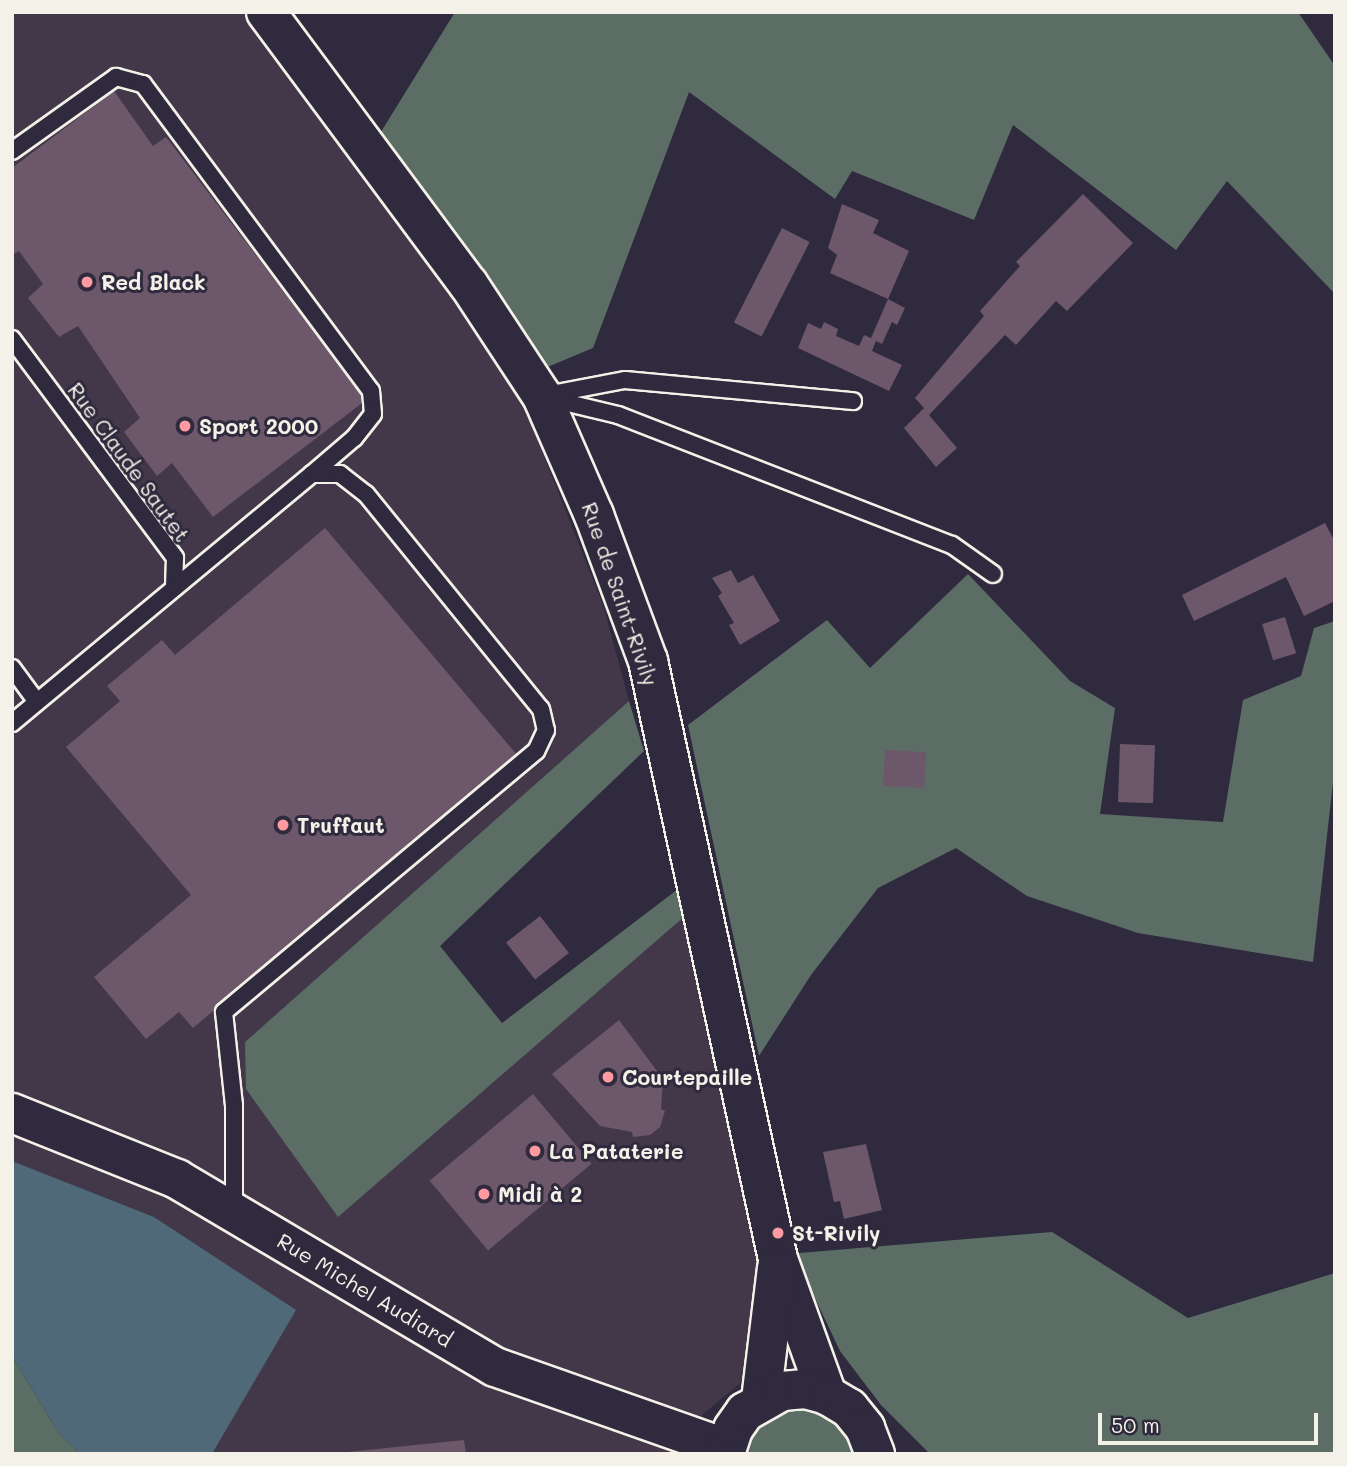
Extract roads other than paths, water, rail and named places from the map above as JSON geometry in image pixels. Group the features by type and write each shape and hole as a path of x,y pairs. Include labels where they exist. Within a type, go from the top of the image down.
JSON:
{"street":[{"name":"Rue de Saint-Rivily","path":"266,12 469,285 542,396 594,515 648,662 778,1259 827,1395"},
{"name":"Rue Michel Audiard","path":"12,1113 177,1179 495,1367 725,1451"},
{"name":"Rue de Saint-Rivily","path":"761,1400 778,1259"},
{"path":"725,1451 739,1420 761,1400 793,1390 827,1395 857,1418 875,1454"}],"lane":[{"path":"12,151 116,77 143,84 372,391 373,414 354,438 312,474 14,720"},
{"name":"Rue Claude Sautet","path":"12,339 175,558 174,587"},
{"path":"542,396 625,380 853,401"},
{"path":"542,396 618,415 940,540 993,574"},
{"path":"234,1213 234,1105 224,1012 536,751 546,730 541,709 366,494 340,474 312,474"},
{"path":"12,668 37,702"}],"water":[{"path":"12,1161 154,1217 296,1310 212,1454 80,1454 58,1432 12,1356"}],"place":[{"name":"Red Black","path":"87,282"},
{"name":"Sport 2000","path":"185,426"},
{"name":"Truffaut","path":"283,825"},
{"name":"Courtepaille","path":"608,1077"},
{"name":"La Pataterie","path":"535,1151"},
{"name":"Midi à 2","path":"484,1194"},
{"name":"St-Rivily","path":"778,1233"}]}
